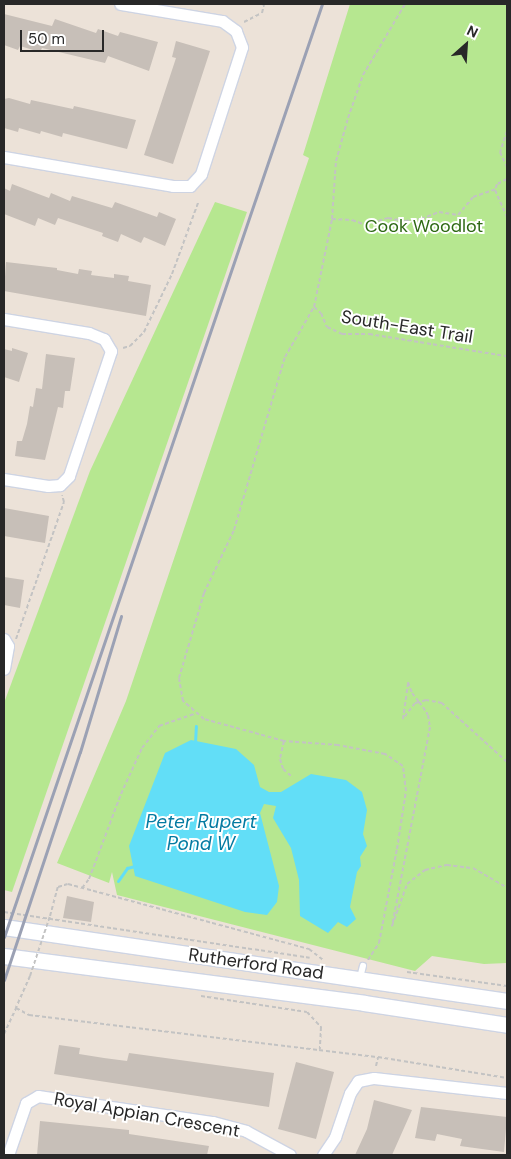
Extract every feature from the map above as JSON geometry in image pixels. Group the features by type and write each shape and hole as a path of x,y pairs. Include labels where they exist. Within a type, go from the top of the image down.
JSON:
{"main road":[{"name":"Rutherford Road","path":"4,927 361,972 507,1001"},
{"name":"Rutherford Road","path":"4,956 364,1003 507,1025"}],"street":[{"path":"4,157 173,186 190,186 201,174 242,47 233,28 222,21 120,4"},
{"path":"4,319 89,334 104,339 111,351 69,476 60,485 4,479"},
{"path":"4,668 6,642"},
{"path":"322,1155 335,1137 350,1093 358,1081 374,1078 507,1093"},
{"name":"Royal Appian Crescent","path":"8,1155 26,1103 38,1096 213,1122 246,1130 290,1155"}],"path":[{"path":"233,28 262,14 264,4"},
{"path":"361,972 375,953 379,943 404,812 403,766 386,754 338,745 284,741 204,719 195,714 183,701 179,678 197,611 234,530 285,357 314,307 332,219 336,161 348,118 363,75 405,4"},
{"path":"507,21 507,55"},
{"path":"507,131 500,152 507,166"},
{"path":"507,179 497,184 496,189 507,216"},
{"path":"332,219 352,220 366,225 388,218 405,221 438,212 458,215 473,197 496,189"},
{"path":"111,351 130,346 144,332 172,274 198,203"},
{"name":"South-East Trail","path":"314,307 321,312 327,327 342,334 370,334 507,356"},
{"path":"6,642 17,638 64,502 60,485"},
{"path":"507,762 442,703 419,702 409,709 403,719 408,682 419,702 428,715 430,728 392,926 406,884 425,870 447,865 473,868 507,888"},
{"path":"82,888 89,879 121,794 142,748 159,726 195,714"},
{"path":"284,741 280,759 283,769 291,776"},
{"path":"4,1034 30,976 58,887 68,884 309,949 323,960"},
{"path":"4,912 331,961"},
{"path":"23,970 42,973"},
{"path":"400,971 443,974 507,986"},
{"path":"193,995 307,1012 322,1027 320,1049"},
{"path":"16,1008 29,1015 320,1049 507,1078"}],"green space":[{"name":"Cook Woodlot","path":"350,4 507,4 507,963 484,964 432,956 415,971 117,895 112,872 109,883 57,863 126,701 309,158 303,155"},
{"path":"215,202 247,212 12,892 4,890 4,703 90,471"}],"water":[{"name":"Peter Rupert Pond W","path":"191,740 236,749 254,765 260,787 269,792 281,792 311,774 346,780 362,792 367,810 363,834 367,846 360,857 361,866 357,872 350,907 356,919 347,927 338,922 328,933 300,916 299,880 291,848 273,818 276,806 264,804 260,813 279,886 277,902 267,915 245,912 135,876 129,846 165,753"}],"building":[{"path":"4,14 52,26 55,19 96,33 98,29 118,36 120,32 158,42 149,71 108,56 105,63 42,48 40,52 20,46 18,50 4,45"},
{"path":"176,41 210,51 173,164 144,155 176,58 172,57"},
{"path":"9,98 30,104 31,100 73,109 74,106 136,120 127,149 63,133 62,137 41,131 40,134 19,128 18,132 4,128 4,99"},
{"path":"12,184 49,198 51,193 70,201 72,196 112,208 115,202 157,217 159,212 176,219 165,246 144,237 141,243 121,234 118,242 102,236 103,233 58,218 55,225 38,218 35,226 4,214 4,188 10,191"},
{"path":"6,262 57,268 57,270 78,274 79,269 92,271 91,275 114,278 114,274 129,276 128,281 151,285 146,316 4,291"},
{"path":"12,348 28,353 19,382 4,377 4,349 12,351"},
{"path":"46,354 75,358 70,391 65,391 63,408 58,407 45,460 15,456 17,441 22,441 30,406 33,407 36,388 42,389"},
{"path":"4,508 49,516 45,543 4,536"},
{"path":"4,577 24,580 20,608 4,605"},
{"path":"67,896 94,902 91,922 63,918"},
{"path":"59,1045 80,1048 79,1054 127,1061 129,1053 274,1073 269,1107 54,1074"},
{"path":"296,1062 334,1072 316,1139 278,1129"},
{"path":"374,1100 412,1110 392,1155 355,1155 367,1129"},
{"path":"421,1107 507,1117 504,1152 460,1146 462,1139 437,1134 435,1141 415,1138"},
{"path":"40,1121 129,1130 129,1134 209,1146 207,1155 37,1155"}],"waterway":[{"path":"195,743 196,726"},
{"path":"118,881 127,868 135,866"}],"railway":[{"path":"4,937 322,4"},
{"path":"4,980 80,752 121,616"}]}
